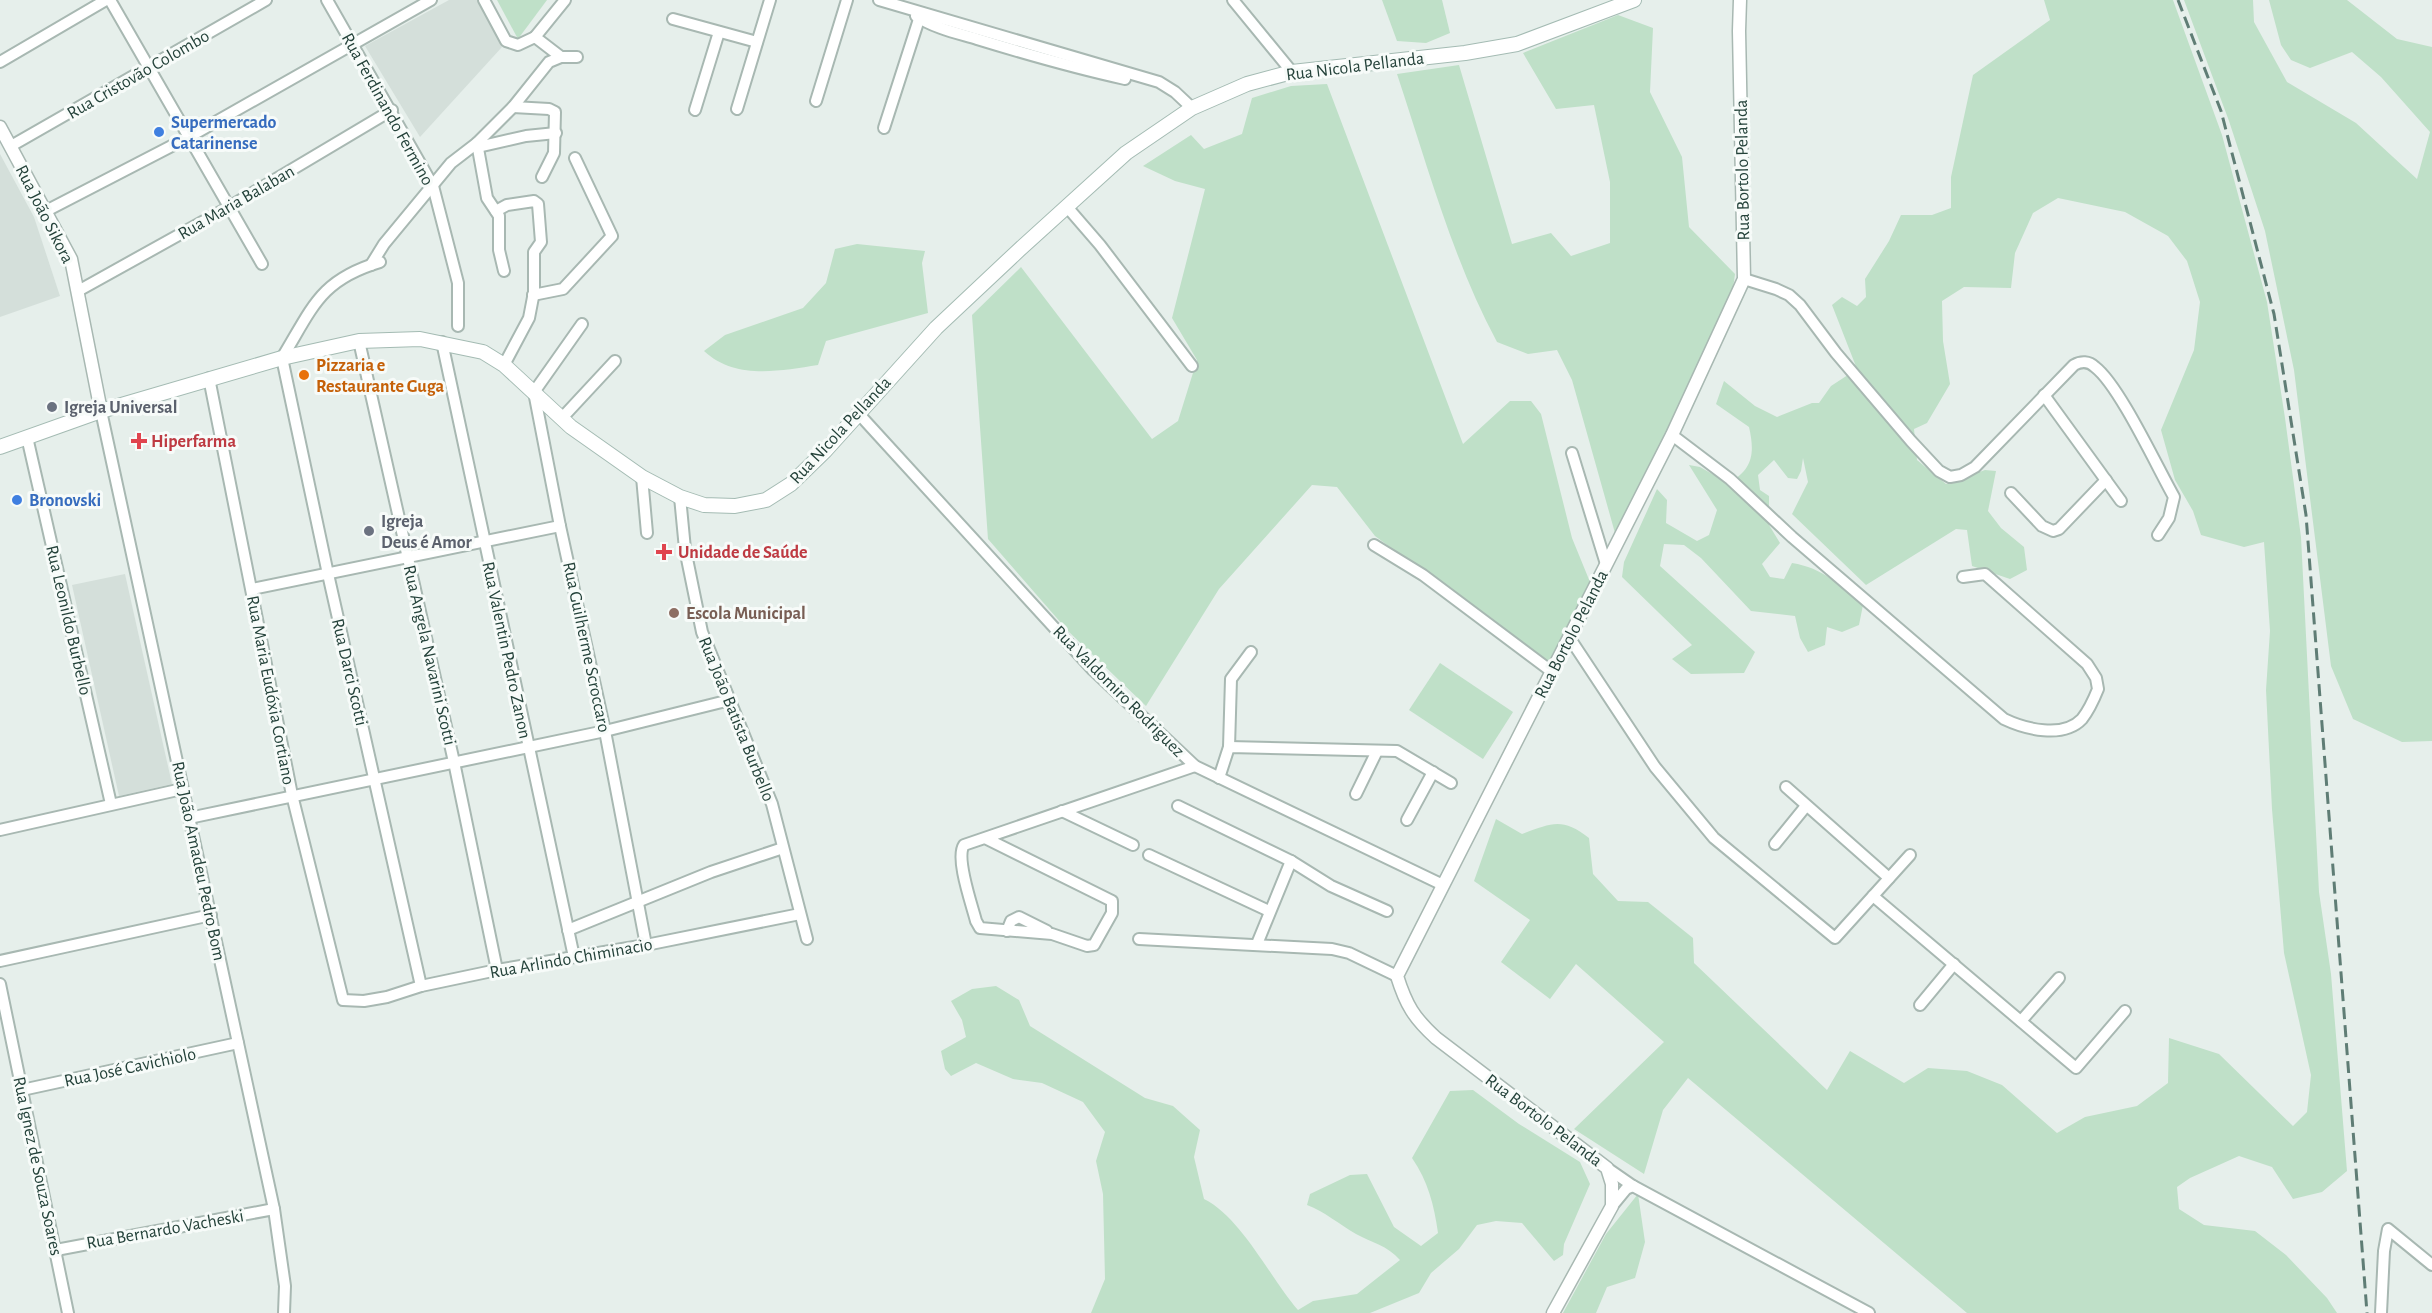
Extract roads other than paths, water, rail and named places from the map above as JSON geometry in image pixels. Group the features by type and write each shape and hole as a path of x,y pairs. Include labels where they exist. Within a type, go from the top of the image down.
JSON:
{"main road":[{"name":"Rua Nicola Pellanda","path":"0,447 101,411 282,358 358,341 420,339 483,352 504,365 562,418 642,477 680,497 704,505 735,506 766,500 791,484 936,328 1126,153 1192,108 1247,84 1292,72 1465,53 1517,44 1634,0"}],"street":[{"path":"0,62 108,0 262,264"},
{"name":"Rua Cristovão Colombo","path":"10,146 149,69 266,0"},
{"name":"Rua Ferdinando Fermino","path":"327,0 392,110 433,186 458,283 458,326"},
{"path":"46,211 189,136 431,0"},
{"path":"484,0 506,41 518,45 535,37 565,0"},
{"path":"737,109 770,0"},
{"path":"816,101 847,0"},
{"path":"879,0 1005,42 1172,89 1192,108"},
{"path":"1233,0 1292,72"},
{"name":"Rua Bortolo Pelanda","path":"1740,0 1744,279 1672,435 1397,976 1414,1018 1436,1038 1607,1168 1633,1186 1869,1313"},
{"path":"884,128 920,15"},
{"path":"673,19 757,42"},
{"path":"694,110 718,32"},
{"path":"535,37 561,57"},
{"path":"282,358 315,303 327,289 348,273 376,263 384,244 451,163 477,145 513,107 549,62 561,57 577,57"},
{"path":"513,107 549,109 555,112 554,153 542,177"},
{"name":"Rua Maria Balaban","path":"78,291 229,207 392,110"},
{"name":"Rua João Sikora","path":"0,127 71,259 101,411"},
{"path":"477,145 556,133"},
{"path":"477,145 487,198 499,216 500,250 504,271"},
{"path":"533,295 563,289 612,236 575,158"},
{"path":"496,211 507,206 534,201 538,204 542,235 541,242 534,252 533,295 526,326 504,365"},
{"path":"1068,208 1100,245 1192,366"},
{"path":"1744,279 1789,295 1800,305 1836,353 1911,441 1939,471 1950,477 1961,475 1976,467 2044,394 2079,362 2094,365 2112,386 2174,498 2169,518 2158,535"},
{"path":"534,392 582,324"},
{"name":"Rua Angela Navarini Scotti","path":"358,341 454,762 497,970"},
{"name":"Rua Valentin Pedro Zanon","path":"442,342 483,542 574,957"},
{"name":"Rua Darci Scotti","path":"282,358 373,779 421,986"},
{"path":"562,418 615,361"},
{"name":"Rua Maria Eudóxia Cortiano","path":"209,378 292,795 343,1000"},
{"name":"Rua Guilherme Scroccaro","path":"534,392 560,526 605,730 646,945"},
{"path":"2044,394 2121,501"},
{"name":"Rua João Amadeu Pedro Bom","path":"101,411 274,1209 285,1286 284,1313"},
{"name":"Rua Valdomiro Rodriguez","path":"858,413 1093,670 1195,766 1443,885"},
{"path":"1672,435 1730,479 1792,537 2004,719 2024,728 2038,730 2066,728 2081,720 2098,689 2096,678 2087,664 1985,574 1963,577"},
{"name":"Rua Leonildo Burbello","path":"27,437 111,804"},
{"path":"1572,453 1606,564"},
{"path":"642,477 647,533"},
{"path":"2011,493 2042,526 2053,531 2059,529 2106,480"},
{"name":"Rua João Batista Burbello","path":"680,497 685,549 702,632 772,804 807,939"},
{"path":"252,590 560,526"},
{"path":"1374,545 1431,581 1551,671"},
{"path":"1569,637 1655,767 1714,838 1835,938 1910,855"},
{"path":"1219,778 1229,747 1231,679 1251,652"},
{"path":"189,818 528,747 730,700"},
{"path":"1229,747 1397,751 1451,783"},
{"path":"1356,795 1377,751"},
{"path":"987,839 1106,896 1113,903 1112,913 1094,945 1087,946 1052,934 984,929 976,921 960,858 964,845 1195,766"},
{"path":"1407,820 1432,772"},
{"path":"1786,788 1889,878"},
{"path":"0,830 182,789"},
{"path":"1178,806 1291,861 1331,886 1388,911"},
{"path":"1775,844 1806,806"},
{"path":"1062,811 1132,845"},
{"path":"568,930 711,873 783,848"},
{"path":"1149,855 1269,910"},
{"path":"1257,944 1291,861"},
{"path":"1873,896 2076,1068 2125,1011"},
{"name":"Rua Arlindo Chiminacio","path":"343,1000 363,1001 387,997 421,986 497,970 646,945 800,914"},
{"path":"0,961 211,915"},
{"path":"1139,939 1257,944 1341,951 1397,976"},
{"path":"1920,1005 1954,964"},
{"path":"2021,1021 2059,978"},
{"name":"Rua Ignez de Souza Soares","path":"0,984 68,1313"},
{"name":"Rua José Cavichiolo","path":"22,1090 238,1043"},
{"name":"Rua Bortolo Pelanda","path":"1607,1168 1612,1184 1612,1206"},
{"path":"1553,1313 1612,1206 1626,1189 1633,1186"},
{"name":"Rua Bernardo Vacheski","path":"56,1250 274,1209"},
{"path":"2380,1313 2384,1251 2388,1229 2432,1265"}],"railway":[{"path":"2178,0 2221,111 2274,314 2306,515 2367,1313"}],"place":[{"name":"Supermercado Catarinense","path":"159,132"},
{"name":"Pizzaria e Restaurante Guga","path":"304,375"},
{"name":"Igreja Universal","path":"52,407"},
{"name":"Hiperfarma","path":"139,441"},
{"name":"Bronovski","path":"17,500"},
{"name":"Igreja Deus é Amor","path":"369,531"},
{"name":"Unidade de Saúde","path":"664,552"},
{"name":"Escola Municipal","path":"674,613"}]}
